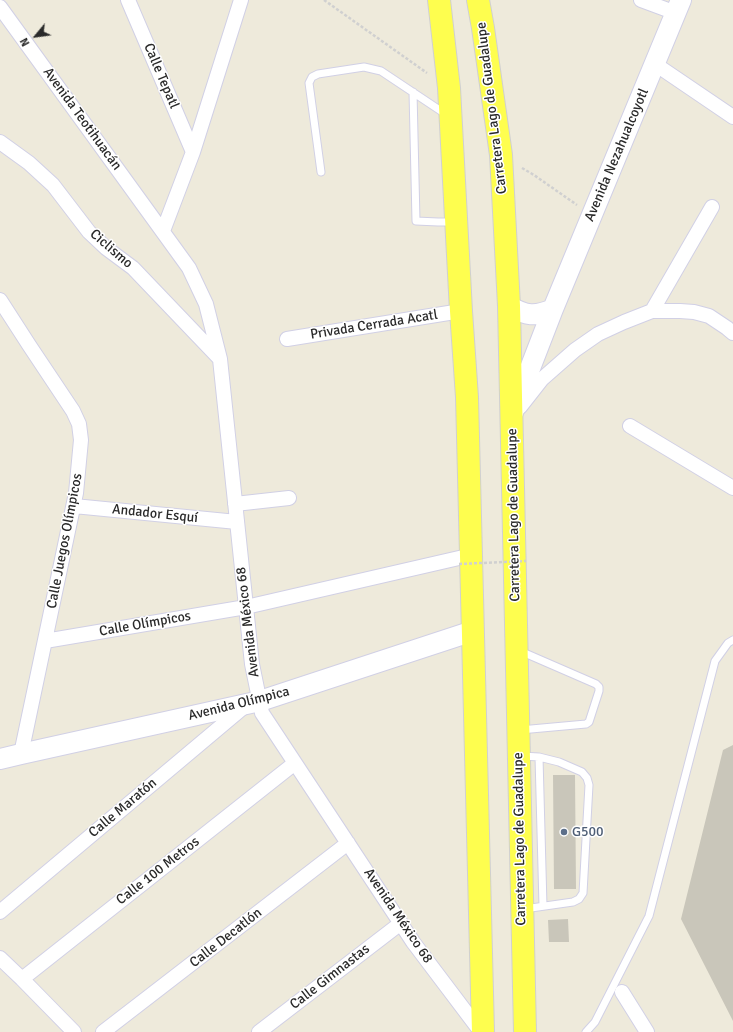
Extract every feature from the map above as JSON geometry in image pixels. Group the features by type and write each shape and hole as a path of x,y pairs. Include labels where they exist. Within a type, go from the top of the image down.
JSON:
{"main road":[{"path":"439,0 449,88 467,398 465,560 473,631 482,1032"},
{"name":"Carretera Lago de Guadalupe","path":"478,0 501,155 509,306 518,730 528,757 522,909 525,1032"}],"street":[{"name":"Calle Tepatl","path":"128,0 193,152"},
{"path":"163,232 193,152 241,0"},
{"path":"641,0 678,7"},
{"name":"Avenida Teotihuacán","path":"0,7 163,232"},
{"name":"Avenida Nezahualcoyotl","path":"512,416 553,310 678,7"},
{"path":"655,64 733,117"},
{"name":"Ciclismo","path":"0,142 29,163 52,185 89,232 106,248 133,268 220,359"},
{"path":"652,311 712,207"},
{"name":"Avenida México 68","path":"163,232 188,268 206,304 220,359 252,664 253,703 262,713 413,942 482,1032"},
{"name":"Calle Juegos Olímpicos","path":"0,300 73,411 79,424 81,440 74,506 21,754"},
{"path":"509,306 519,312 530,315 542,314 553,310"},
{"name":"Privada Cerrada Acatl","path":"287,339 461,311"},
{"path":"512,416 542,379 574,350 598,334 652,311 687,311 709,316 733,333"},
{"path":"630,426 733,488"},
{"path":"235,504 289,498"},
{"name":"Andador Esquí","path":"74,506 237,522"},
{"name":"Calle Olímpicos","path":"45,641 246,607 465,560"},
{"name":"Avenida Olímpica","path":"0,759 253,703 473,631"},
{"name":"Calle Maratón","path":"0,912 253,703"},
{"name":"Calle 100 Metros","path":"22,979 295,763"},
{"name":"Calle Decatlón","path":"103,1032 348,843"},
{"name":"Calle Gimnastas","path":"259,1032 401,923"},
{"path":"0,958 74,1032"},
{"path":"622,992 647,1032"}],"lane":[{"path":"321,172 309,83 312,77 318,74 364,67 381,70 451,117"},
{"path":"413,92 416,221 457,222"},
{"path":"586,1032 595,1022 649,916 715,662 728,643 733,640"},
{"path":"516,650 596,684 599,687 589,722 586,724 518,730"},
{"path":"522,909 572,902 579,899 583,893 589,785 587,778 582,772 559,762 528,757 543,906"}],"path":[{"path":"324,0 449,88"},
{"path":"534,175 592,216"},
{"path":"465,560 526,561"}],"building":[{"path":"733,745 733,1021 681,919 723,750"},
{"name":"G500","path":"553,775 575,775 576,889 554,889"},
{"path":"568,919 569,942 549,942 548,920"}],"place":[{"name":"G500","path":"564,832"}]}
